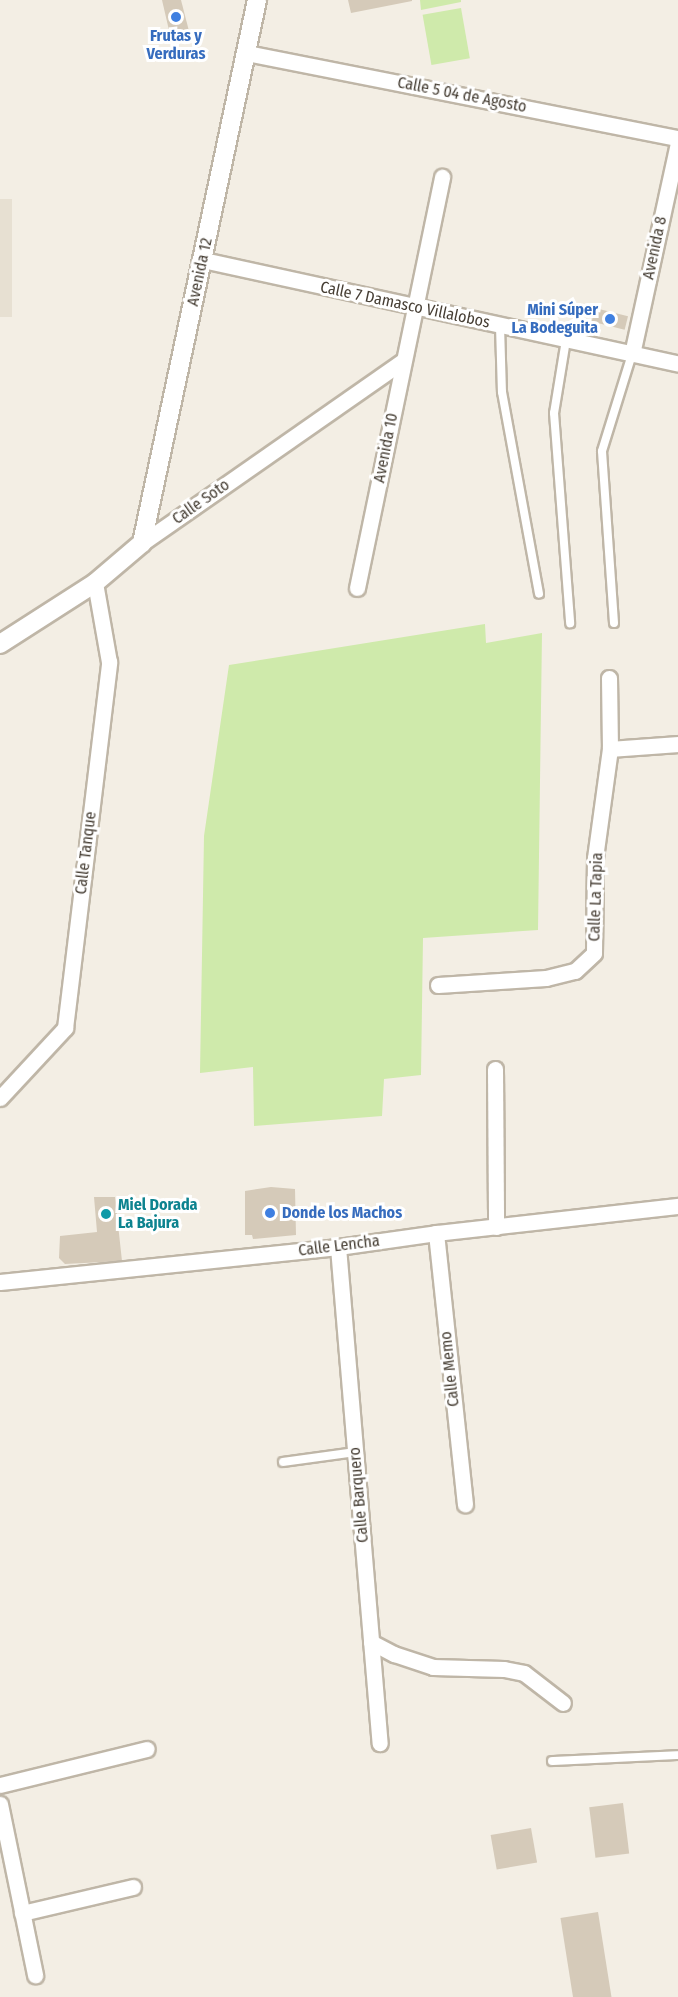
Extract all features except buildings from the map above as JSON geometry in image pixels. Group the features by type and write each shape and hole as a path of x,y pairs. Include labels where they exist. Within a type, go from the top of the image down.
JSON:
{"street":[{"name":"Avenida 12","path":"142,543 247,53 256,0"},
{"name":"Calle 5 04 de Agosto","path":"247,53 678,138"},
{"name":"Avenida 8","path":"632,354 678,143"},
{"name":"Avenida 10","path":"357,588 442,177"},
{"name":"Calle 7 Damasco Villalobos","path":"203,260 678,364"},
{"name":"Calle Soto","path":"0,644 95,583 142,543 403,361"},
{"name":"Calle Tanque","path":"0,1098 65,1028 109,662 95,583"},
{"name":"Calle La Tapia","path":"438,985 546,978 574,971 594,953 595,858 610,748 609,678"},
{"path":"610,748 678,744"},
{"path":"495,1069 496,1227"},
{"name":"Calle Lencha","path":"0,1282 338,1247 436,1233 678,1206"},
{"name":"Calle Memo","path":"436,1233 465,1504"},
{"name":"Calle Barquero","path":"338,1247 380,1743"},
{"path":"371,1642 394,1654 433,1667 504,1669 524,1673 564,1703"},
{"path":"0,1785 147,1749"},
{"path":"0,1804 35,1975"},
{"path":"22,1913 133,1887"}],"lane":[{"path":"500,326 501,392 539,594"},
{"path":"566,340 554,413 570,622"},
{"path":"614,623 602,451 632,354"},
{"path":"283,1461 355,1452"},
{"path":"552,1761 678,1755"}],"shaded area":[{"path":"0,199 12,199 12,317 0,317"}],"green space":[{"path":"420,0 461,0 461,2 421,10"},
{"path":"461,8 470,58 431,65 423,15"},
{"path":"485,624 486,643 542,633 538,930 423,938 421,1075 384,1079 382,1116 254,1126 253,1067 200,1073 204,836 229,665"}],"place":[{"name":"Frutas y Verduras","path":"176,17"},
{"name":"Mini Súper La Bodeguita","path":"610,319"},
{"name":"Donde los Machos","path":"270,1213"},
{"name":"Miel Dorada La Bajura","path":"106,1214"}]}
